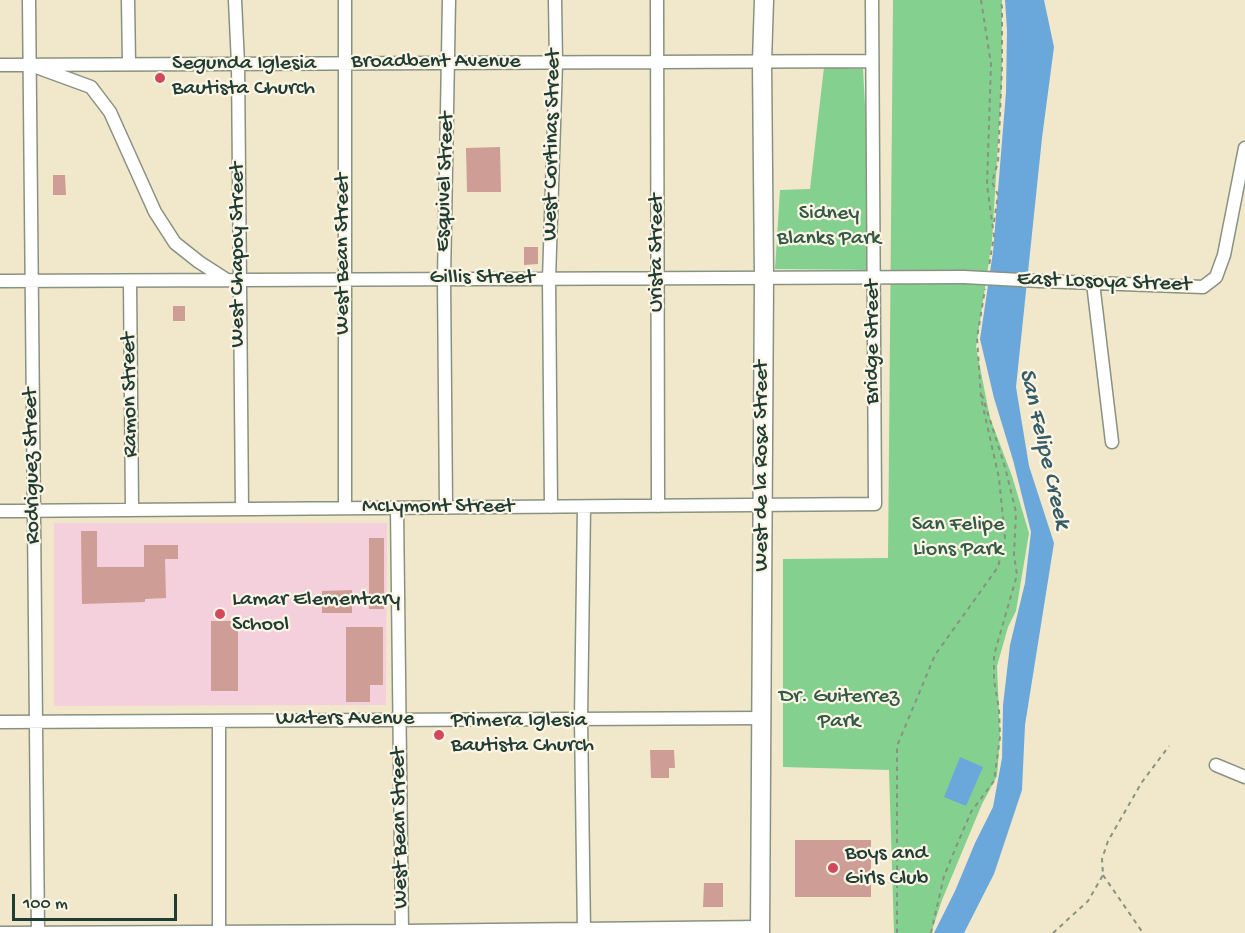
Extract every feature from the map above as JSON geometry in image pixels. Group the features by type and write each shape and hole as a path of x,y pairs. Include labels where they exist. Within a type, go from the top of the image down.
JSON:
{"street":[{"name":"Rodriguez Street","path":"29,0 38,933"},
{"path":"128,0 129,64"},
{"name":"West Chapoy Street","path":"235,0 238,64 233,280 242,509"},
{"name":"West Bean Street","path":"345,0 345,508"},
{"name":"Esquivel Street","path":"446,507 444,279 449,0"},
{"name":"West Cortinas Street","path":"551,507 549,279 556,63 555,0"},
{"name":"Urista Street","path":"657,0 658,506"},
{"name":"West de la Rosa Street","path":"761,930 764,0"},
{"name":"Bridge Street","path":"872,0 875,504"},
{"name":"Broadbent Avenue","path":"0,65 872,61"},
{"path":"29,65 91,87 110,112 155,212 175,243 199,262 233,280"},
{"name":"East Losoya Street","path":"963,277 1203,286 1216,277 1224,255 1245,148"},
{"name":"Gillis Street","path":"0,281 963,277"},
{"name":"Ramon Street","path":"130,280 132,510"},
{"path":"1093,283 1112,442"},
{"name":"McLymont Street","path":"0,511 875,504"},
{"path":"584,931 581,719 585,507"},
{"name":"West Bean Street","path":"397,508 402,932"},
{"name":"Waters Avenue","path":"0,722 763,718"},
{"path":"219,721 219,932"},
{"path":"1216,765 1245,777"},
{"path":"0,933 761,930"}],"path":[{"path":"981,0 991,64 987,185 994,226 989,261"},
{"path":"988,270 998,195 992,182 998,162 1002,65 1000,0"},
{"path":"897,933 897,746 935,655 998,567 1005,538 999,478 980,386 977,338 986,281"},
{"path":"931,933 944,876 971,812 994,781 1000,737 999,710 994,680 994,655 1017,576 1014,555 1016,512 980,386"},
{"path":"1143,933 1103,875 1102,859 1108,841 1142,782 1169,746"},
{"path":"1053,933 1088,901 1103,875"}],"shaded area":[{"name":"Lamar Elementary School","path":"54,523 387,523 386,705 54,706"}],"green space":[{"name":"San Felipe Lions Park","path":"893,0 1002,0 1002,79 992,241 976,347 990,418 1012,476 1029,533 1016,611 1008,627 997,666 1000,737 997,776 982,804 942,900 931,933 894,933 889,770 783,767 783,559 888,558"},
{"name":"Sidney Blanks Park","path":"824,67 863,69 874,270 775,269 780,190 810,189"}],"water":[{"path":"1005,0 1044,0 1054,47 1042,138 1016,387 1029,466 1054,543 1025,725 1022,790 994,874 964,933 934,933 993,807 1002,758 1003,705 1010,645 1025,583 1031,532 980,339 993,252 1006,92"},
{"path":"960,757 983,767 966,806 944,797"}],"building":[{"path":"500,147 501,192 467,192 466,148"},
{"path":"53,175 65,175 66,195 53,195"},
{"path":"524,247 538,247 538,264 524,265"},
{"path":"173,306 185,306 185,321 173,321"},
{"path":"81,531 97,531 97,567 144,567 144,545 178,545 178,559 165,559 166,598 145,599 145,602 82,604"},
{"path":"369,538 384,538 384,609 369,609"},
{"path":"352,590 352,613 322,613 322,591"},
{"path":"211,621 238,621 238,691 211,691"},
{"path":"346,627 383,627 383,685 370,685 370,702 346,702"},
{"path":"650,750 674,750 675,768 669,768 669,778 651,778"},
{"name":"Boys and Girls Club","path":"795,840 871,840 871,897 795,897"},
{"path":"704,883 723,883 723,907 703,907"}],"place":[{"name":"Segunda Iglesia Bautista Church","path":"160,78"},
{"name":"Lamar Elementary School","path":"220,614"},
{"name":"Primera Iglesia Bautista Church","path":"439,735"},
{"name":"Boys and Girls Club","path":"833,868"}],"water label":[{"name":"San Felipe Creek","path":"1043,449"}],"park label":[{"name":"Dr. Guiterrez Park","path":"839,710"}]}
